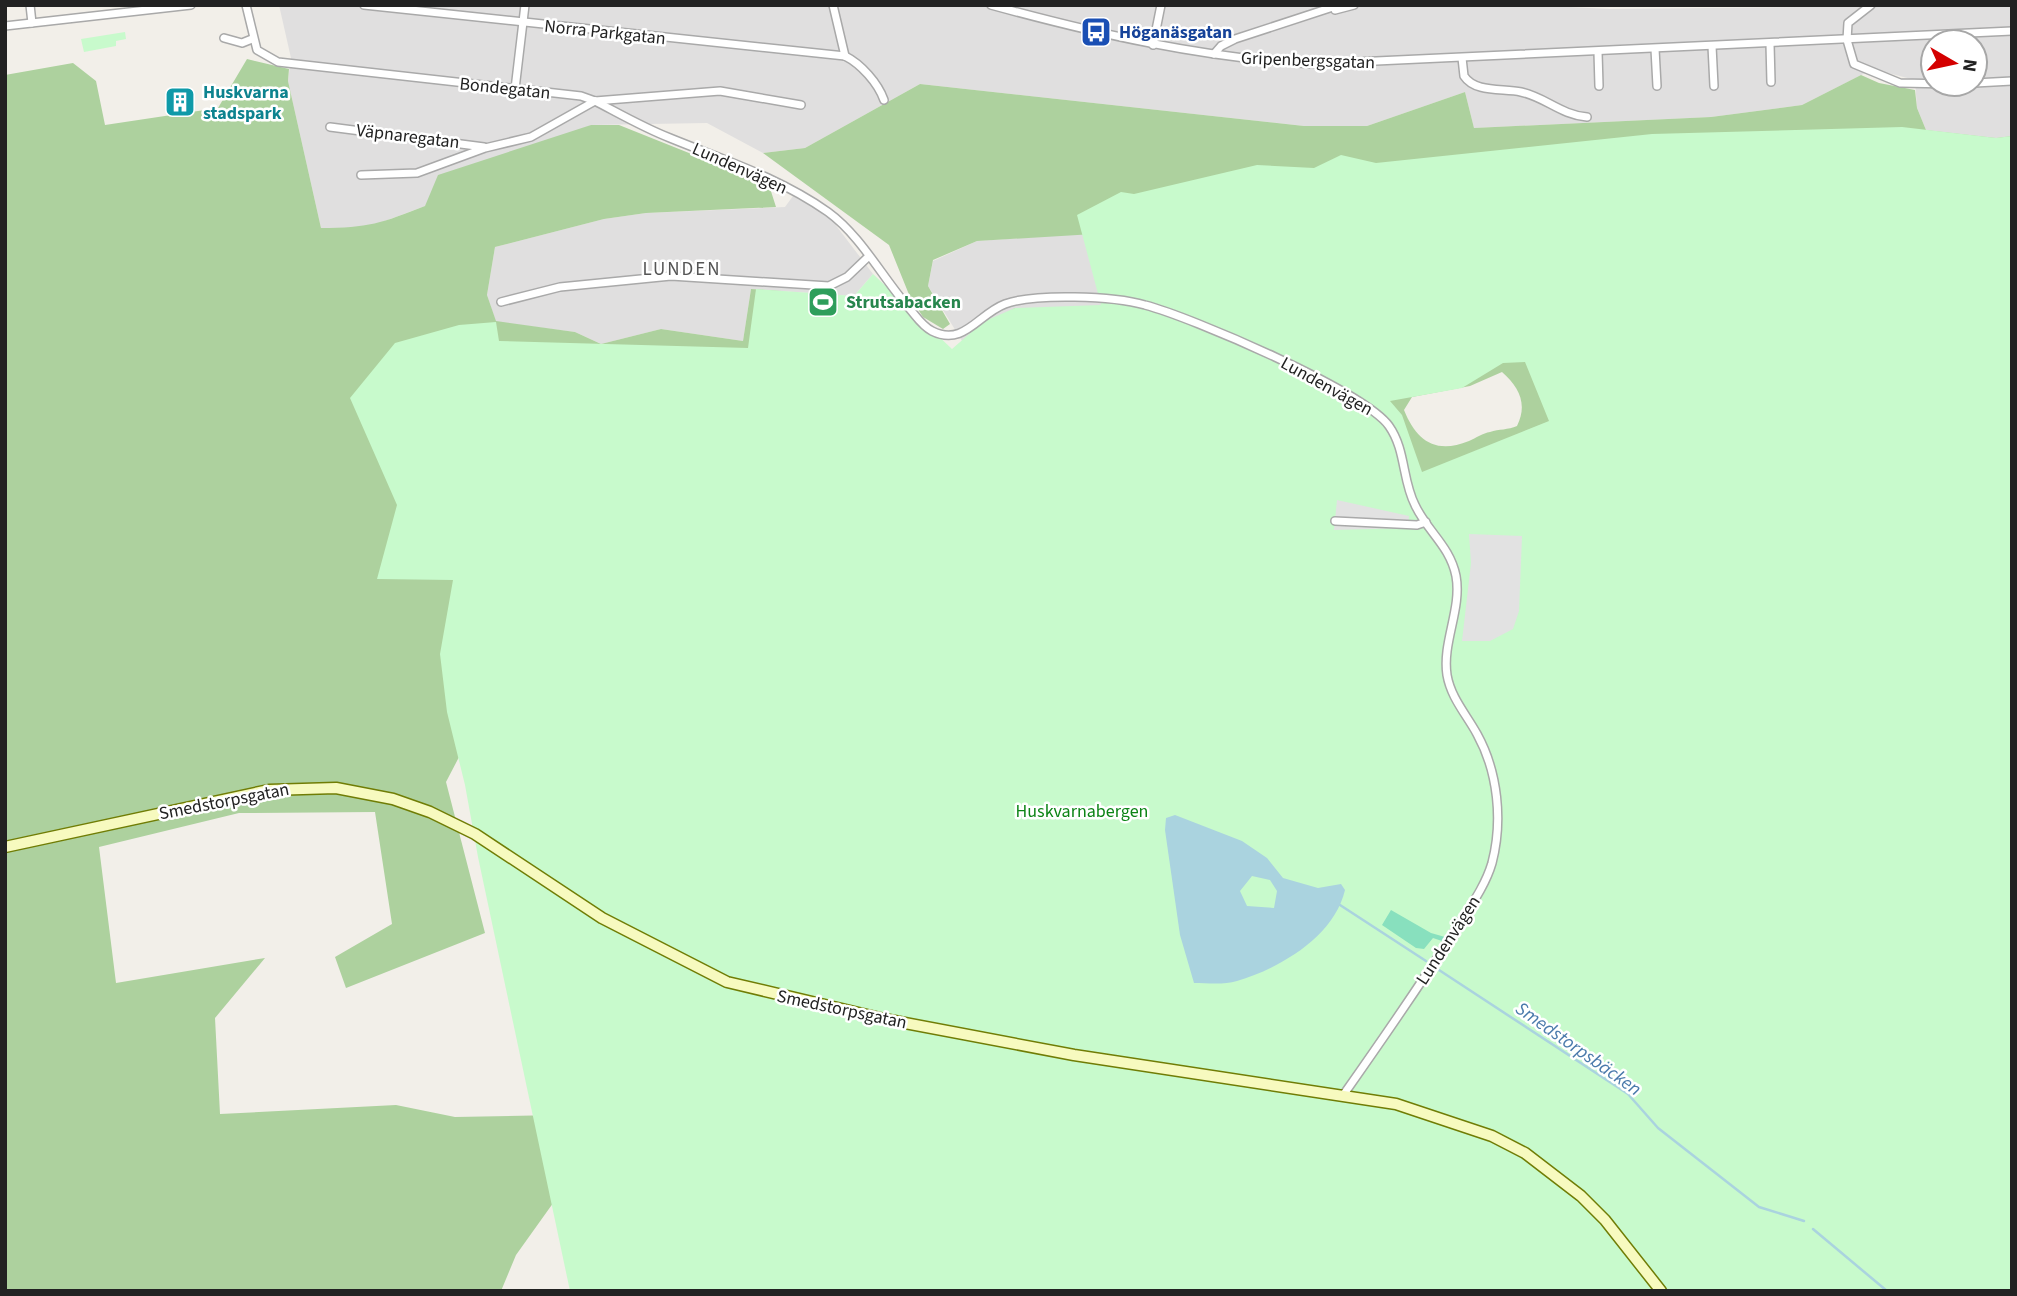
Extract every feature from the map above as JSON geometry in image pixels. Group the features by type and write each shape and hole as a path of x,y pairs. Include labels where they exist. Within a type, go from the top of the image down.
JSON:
{"street":[{"path":"30,5 32,23"},
{"path":"5,26 191,5"},
{"path":"224,38 242,43 252,39 246,5"},
{"name":"Norra Parkgatan","path":"364,5 845,57"},
{"path":"515,89 524,5"},
{"path":"833,5 845,57 856,62 880,91 884,100"},
{"name":"Gripenbergsgatan","path":"991,5 1153,45 1252,60 1312,64 2012,31"},
{"path":"1153,45 1161,5"},
{"path":"1327,11 1339,5"},
{"path":"1214,54 1235,39 1354,5"},
{"path":"1871,5 1848,23 1847,40 1854,64 1900,83 1919,83"},
{"name":"Bondegatan","path":"252,39 257,50 278,62 581,96 595,101 720,91 801,105"},
{"path":"1770,44 1771,82"},
{"path":"1712,46 1714,86"},
{"path":"1655,49 1657,86"},
{"path":"1598,52 1600,86"},
{"path":"1462,58 1464,76 1474,85 1519,91 1564,113 1587,117"},
{"path":"1989,82 2012,81"},
{"name":"Väpnaregatan","path":"361,175 417,173 485,148 531,136 595,101"},
{"name":"Lundenvägen","path":"595,101 665,136 766,176 802,197 845,228 924,325 945,335 966,332 987,313 1017,300 1117,299 1152,306 1246,344 1381,416 1399,444 1411,496 1426,522 1447,549 1456,578 1456,600 1447,649 1447,677 1454,696 1478,735 1492,769 1497,807 1495,844 1484,884 1432,967 1344,1094"},
{"name":"Väpnaregatan","path":"330,127 478,144 485,148"},
{"path":"501,302 560,288 671,276 829,286 847,277 868,257"},
{"path":"1335,521 1417,525 1426,522"},
{"name":"Smedstorpsgatan","path":"5,847 269,790 317,787 372,794 413,805 475,834 602,918 727,982 884,1019 1074,1055 1396,1104 1454,1122 1525,1153 1581,1196 1605,1220 1661,1291"}],"shaded area":[{"path":"279,5 1528,5 1610,9 2012,5 2012,136 1996,138 1926,130 1917,108 1915,80 1873,69 1802,105 1711,117 1474,128 1465,92 1367,126 1304,126 920,84 805,148 763,153 707,123 591,125 425,206 363,228 321,228 288,81 291,58"},
{"path":"793,196 828,215 873,274 854,296 751,289 743,341 661,329 601,344 575,332 496,322 487,295 495,247 604,219 646,213 785,207"},
{"path":"1094,233 1104,310 964,344 928,286 933,261 977,241"},
{"path":"1337,500 1409,516 1408,528 1334,530"},
{"path":"1469,534 1522,536 1519,611 1513,629 1490,641 1462,641 1471,563"}],"green space":[{"path":"125,32 126,39 116,41 116,46 84,52 81,39"},
{"name":"Huskvarnabergen","path":"247,59 289,69 288,81 321,228 363,226 410,212 425,206 438,175 591,125 619,125 769,185 776,207 646,213 604,219 495,247 487,295 496,321 575,332 601,344 661,329 743,341 751,289 781,291 945,349 958,350 984,326 1015,308 1103,310 1094,234 977,241 933,260 928,286 950,324 943,329 923,317 910,297 889,245 763,153 805,148 920,84 1304,126 1367,126 1465,92 1474,128 1711,117 1802,105 1861,75 1879,83 1915,90 1917,108 1926,130 1996,138 2012,136 2012,1291 507,665 446,782 485,933 346,988 335,957 392,924 375,812 239,813 99,847 116,983 265,958 215,1018 220,1114 396,1105 455,1117 558,1115 561,1192 516,1255 501,1291 5,1291 5,75 73,63 96,81 105,125 218,108","holes":["1502,372 1522,403 1517,426 1487,433 1457,445 1446,446 1428,442 1414,429 1404,410 1412,397 1470,386"]},
{"name":"Huskvarnabergen","path":"1902,127 1996,138 2012,136 2012,1291 570,1291 465,785 447,712 440,654 453,580 377,579 397,505 350,398 395,343 459,325 496,322 499,341 748,348 756,289 854,296 873,274 952,349 983,322 1015,308 1101,305 1077,215 1121,192 1134,194 1257,165 1314,168 1341,155 1376,163 1652,134","holes":["1525,362 1549,421 1422,472 1402,415 1390,401 1462,388 1503,363"]},
{"path":"1391,910 1431,933 1445,937 1442,941 1433,938 1424,949 1416,948 1382,925"}],"water":[{"path":"1175,815 1242,841 1267,858 1283,878 1318,888 1341,884 1345,890 1339,907 1317,936 1287,959 1270,968 1232,982 1194,983 1180,935 1165,830 1166,818","holes":["1252,876 1270,880 1277,891 1274,908 1247,906 1240,891"]}],"waterway":[{"name":"Smedstorpsbäcken","path":"1340,905 1426,961"},
{"name":"Smedstorpsbäcken","path":"1439,970 1628,1094 1658,1128 1759,1207 1804,1221"},
{"name":"Smedstorpsbäcken","path":"1813,1229 1887,1291"}],"place":[{"name":"Höganäsgatan","path":"1096,32"},
{"name":"Huskvarna stadspark","path":"180,102"},
{"name":"Strutsabacken","path":"823,302"}],"district":[{"name":"LUNDEN","path":"682,268"}]}
